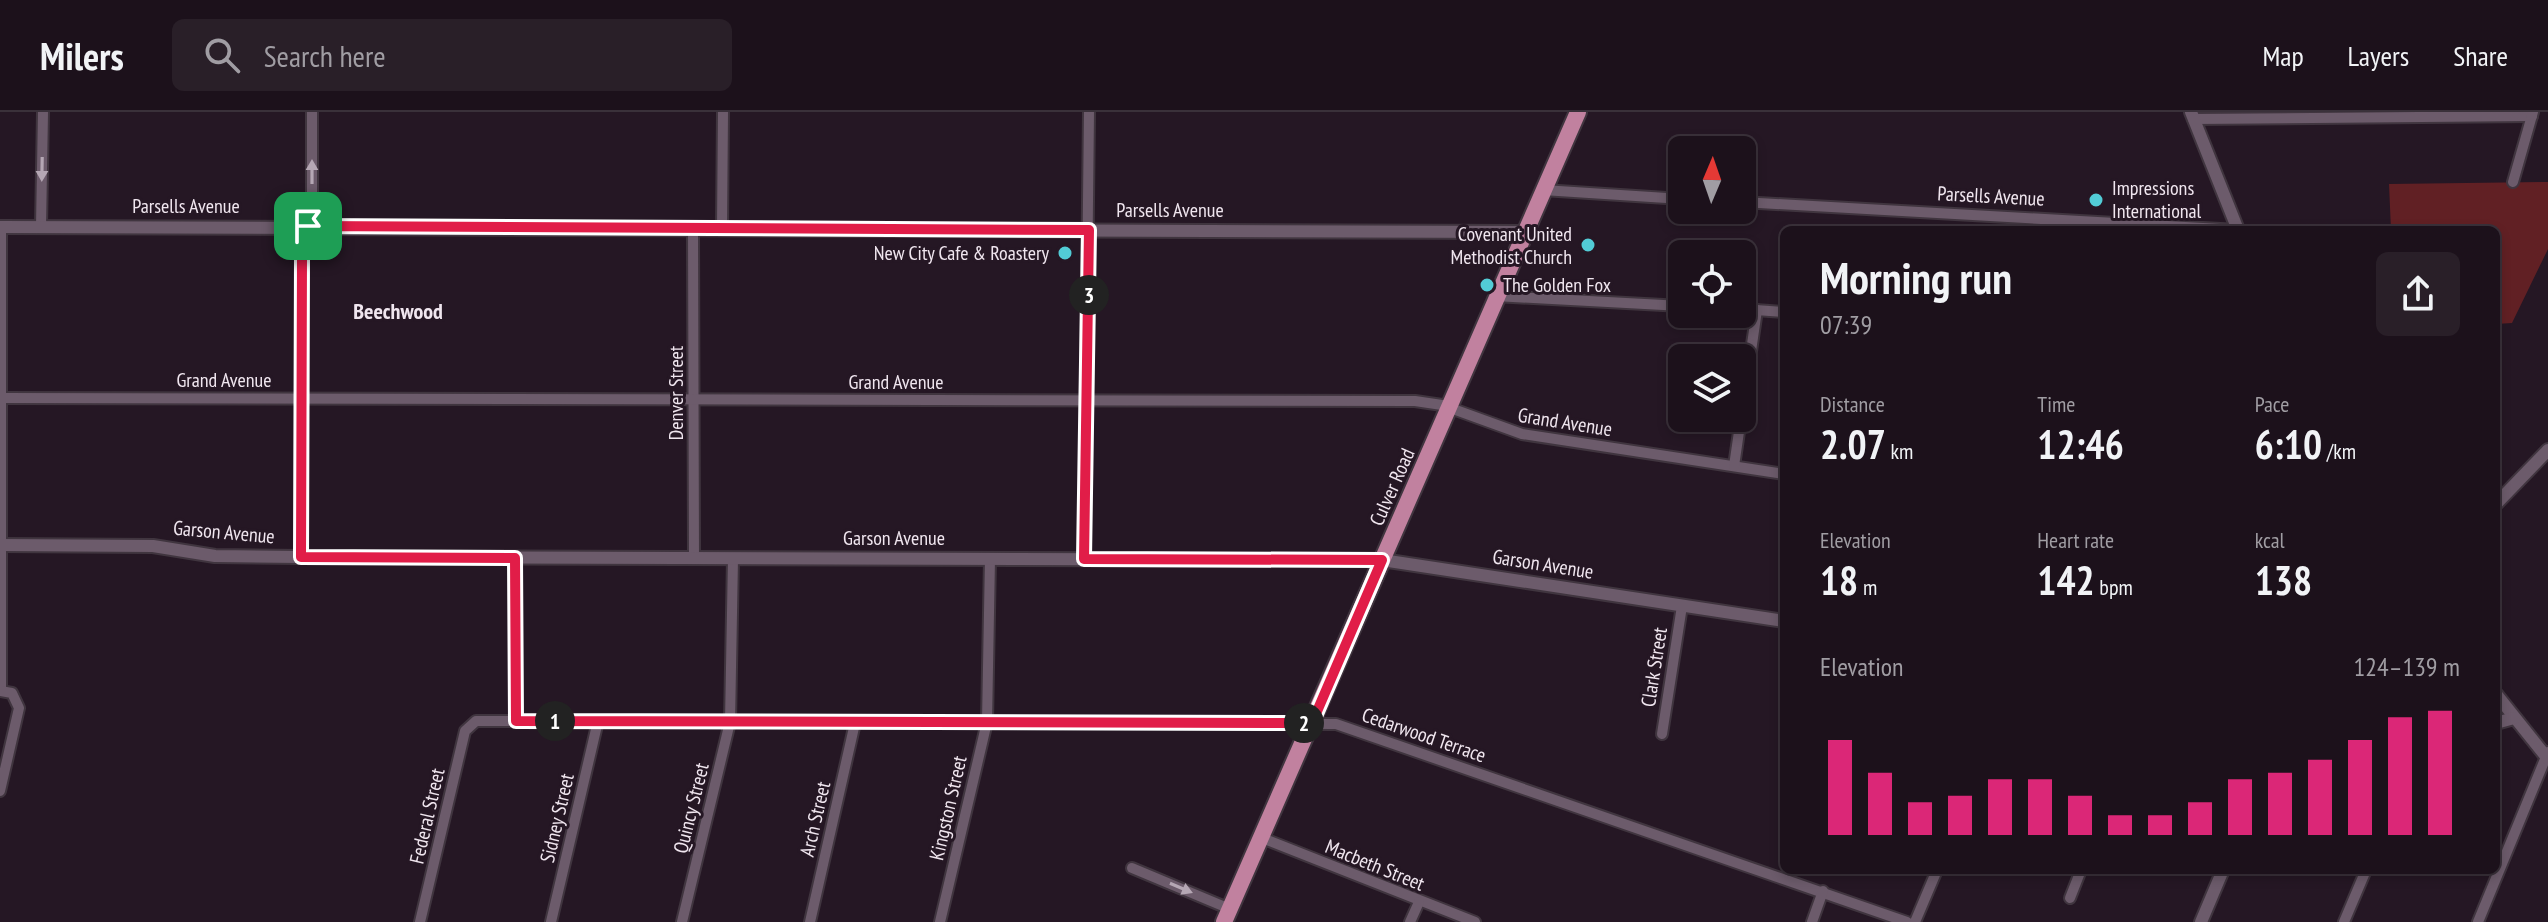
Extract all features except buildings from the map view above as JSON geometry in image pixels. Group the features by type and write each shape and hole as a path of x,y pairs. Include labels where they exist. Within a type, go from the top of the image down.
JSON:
{"main road":[{"name":"Culver Road","path":"1227,916 1495,296 1578,112"}],"street":[{"path":"41,227 43,112"},
{"path":"301,557 302,259 312,194 312,112"},
{"path":"722,228 723,112"},
{"path":"1084,559 1089,112"},
{"path":"2236,226 2192,115 2532,114 2513,182"},
{"path":"1543,190 1668,198"},
{"name":"Parsells Avenue","path":"1756,203 2167,226"},
{"path":"0,227 4,692 19,708 0,791"},
{"name":"Parsells Avenue","path":"0,227 1525,232"},
{"name":"Denver Street","path":"693,228 694,558"},
{"path":"1495,296 1668,305"},
{"path":"1752,344 1757,310 1780,312"},
{"name":"Grand Avenue","path":"1,398 1415,401 1449,407 1522,434 1780,473"},
{"path":"1734,466 1739,432"},
{"path":"2500,500 2548,450"},
{"name":"Garson Avenue","path":"1,545 140,545 215,556 301,557 1382,560 1780,620"},
{"path":"515,558 516,721"},
{"name":"Quincy Street","path":"682,922 730,722 733,558"},
{"name":"Kingston Street","path":"940,922 987,722 990,558"},
{"name":"Clark Street","path":"1662,734 1682,606"},
{"path":"2500,699 2547,756 2500,869"},
{"path":"2500,722 2514,718"},
{"name":"Sidney Street","path":"551,922 598,721"},
{"name":"Cedarwood Terrace","path":"473,722 1312,723 1346,727 1907,922"},
{"name":"Federal Street","path":"420,922 465,731 473,722"},
{"name":"Arch Street","path":"810,922 855,723"},
{"name":"Macbeth Street","path":"1262,838 1475,922"},
{"path":"1132,868 1227,916"},
{"path":"1915,922 1935,874"},
{"path":"2070,898 2079,874"},
{"path":"2201,922 2221,874"},
{"path":"2344,922 2364,874"},
{"path":"2478,922 2498,874"},
{"path":"1812,922 1823,891"},
{"path":"1410,922 1419,902"}],"shaded area":[{"path":"2548,182 2548,249 2512,323 2500,324 2500,226 2391,226 2389,184"}],"place":[{"name":"Impressions International","path":"2096,200"},
{"name":"Covenant United Methodist Church","path":"1588,245"},
{"name":"New City Cafe & Roastery","path":"1065,253"},
{"name":"The Golden Fox","path":"1487,285"}],"district":[{"name":"Beechwood","path":"398,311"}],"route":[{"path":"308,226 1089,230 1084,559 1382,560 1312,723 516,721 515,558 301,557 302,259 308,226"}]}
